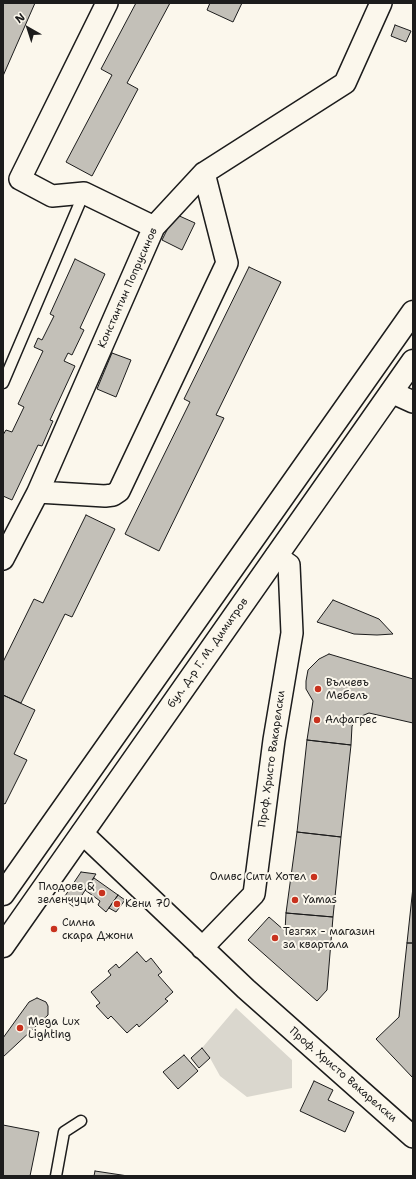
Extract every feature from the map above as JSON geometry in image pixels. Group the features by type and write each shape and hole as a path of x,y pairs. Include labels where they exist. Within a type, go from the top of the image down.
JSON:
{"main road":[{"path":"3,894 10,873 413,312"},
{"name":"бул. Д-р Г. М. Димитров","path":"3,946 413,361"}],"street":[{"path":"107,3 20,179 52,196 84,193 154,227"},
{"name":"Константин Попрусинов","path":"3,559 38,492 154,227 204,173 345,84 381,3"},
{"path":"38,492 105,496 113,495 119,491 227,263 204,173"},
{"path":"391,392 413,402"},
{"name":"Проф. Христо Вакарелски","path":"202,948 254,894 274,740 292,633 289,565 276,556"},
{"name":"Проф. Христо Вакарелски","path":"82,833 252,995 413,1137"}],"lane":[{"path":"3,383 84,193"},
{"path":"56,1176 64,1132 81,1121"}],"shaded area":[{"path":"236,1008 292,1060 292,1088 247,1097 220,1076 210,1058 202,1048"}],"building":[{"path":"3,3 35,3 3,76"},
{"path":"136,3 170,3 127,83 138,89 92,176 66,162 112,75 101,69"},
{"path":"210,3 242,3 233,22 207,10"},
{"path":"395,25 411,31 406,42 391,36"},
{"path":"175,214 195,223 182,250 162,240"},
{"path":"75,259 105,274 80,328 84,330 72,355 68,353 64,361 75,366 50,420 53,421 42,446 38,445 12,500 3,496 3,435 6,430 12,432 24,407 18,404 43,351 34,347 38,338 42,340 54,316 50,314"},
{"path":"249,267 281,282 216,415 224,418 159,551 125,534 190,402 184,399"},
{"path":"112,353 131,360 116,397 97,389"},
{"path":"86,515 115,529 72,617 65,614 21,703 3,695 3,662 34,599 43,603"},
{"path":"333,600 379,619 393,634 354,634 317,622"},
{"path":"329,654 413,679 413,723 369,713 359,717 352,726 351,745 307,740 313,701 306,689 308,670 319,659"},
{"path":"3,695 35,710 14,754 27,760 5,804 3,803"},
{"path":"307,740 351,745 341,837 297,832"},
{"name":"Оливс Сити Хотел","path":"297,832 341,837 333,917 286,913"},
{"path":"81,872 96,874 74,907 63,899"},
{"name":"Плодове & зеленчуци","path":"94,878 118,895 106,912 98,905 100,901 85,890"},
{"path":"413,887 413,943 407,943"},
{"name":"Кени 70","path":"118,895 125,900 116,912 109,908"},
{"path":"286,913 333,917 327,990 317,1001 248,940 269,917 285,931"},
{"path":"407,943 413,943 413,1078 376,1039 399,1017"},
{"path":"137,952 146,962 151,958 162,972 158,975 173,992 165,999 168,1001 139,1027 137,1024 127,1033 111,1016 108,1019 96,1006 100,1003 91,992 111,975 108,971 116,964 119,968"},
{"path":"37,998 46,1002 48,1006 48,1015 3,1057 3,1038 29,1002"},
{"path":"202,1048 210,1058 199,1068 191,1058"},
{"path":"184,1055 198,1071 178,1089 163,1072"},
{"path":"314,1081 333,1090 328,1100 354,1112 345,1132 300,1111"},
{"path":"3,1125 39,1132 30,1176 3,1176"},
{"path":"95,1171 128,1176 94,1176"}],"place":[{"name":"Вълчевъ Мебелъ","path":"318,689"},
{"name":"Алфагрес","path":"317,720"},
{"name":"Оливс Сити Хотел","path":"314,877"},
{"name":"Плодове & зеленчуци","path":"102,893"},
{"name":"Yamas","path":"295,900"},
{"name":"Кени 70","path":"117,904"},
{"name":"Силна скара Джони","path":"54,929"},
{"name":"Тезгях - магазин за квартала","path":"275,938"},
{"name":"Mega Lux Lighting","path":"20,1028"}]}
